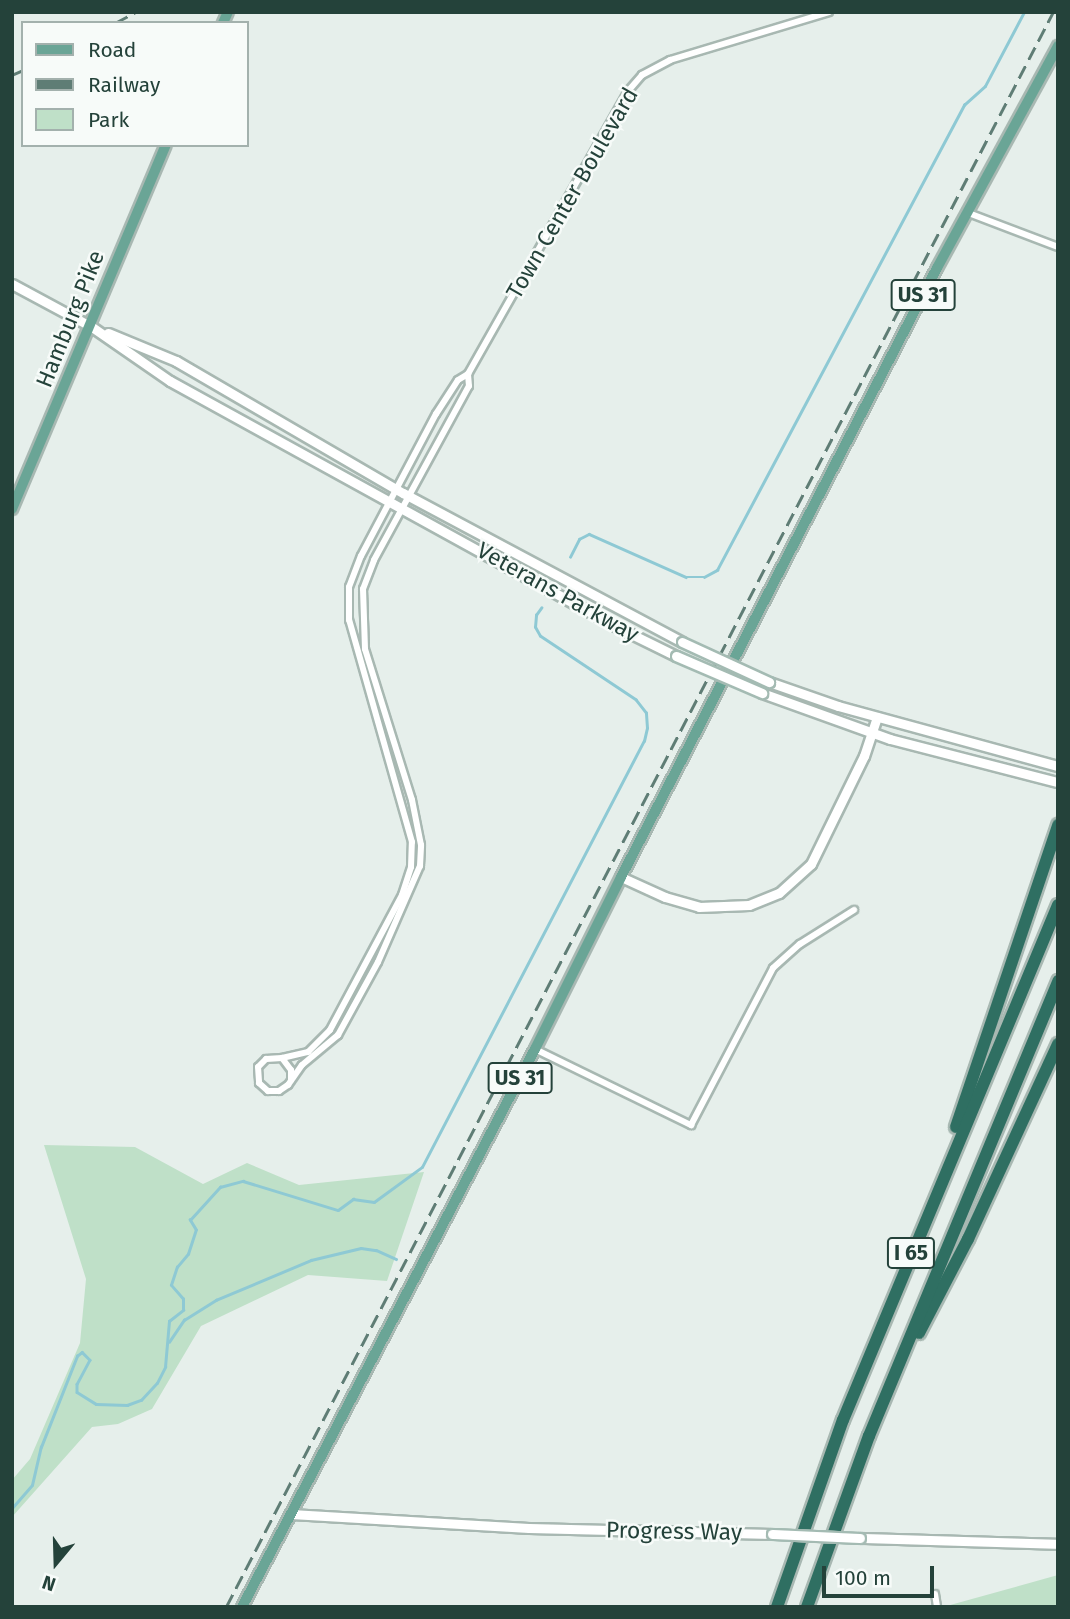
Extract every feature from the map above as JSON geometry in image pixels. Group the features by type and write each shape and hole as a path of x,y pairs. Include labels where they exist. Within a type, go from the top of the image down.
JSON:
{"highway":[{"path":"917,1238 1058,825"},
{"name":"I 65","path":"777,1607 843,1420 1058,905"},
{"name":"I 65","path":"807,1607 830,1538 880,1408 1058,981"},
{"path":"880,1408 968,1239 1058,1044"}],"main road":[{"name":"US 31","path":"242,1607 333,1428 535,1049 621,877 966,212 1058,46"},
{"name":"Hamburg Pike","path":"12,509 92,327 114,265 165,147"},
{"name":"Veterans Parkway","path":"12,284 92,327 176,361 397,490 682,642 769,682 877,717 1058,766"},
{"name":"Veterans Parkway","path":"92,327 170,381 615,626 676,656 762,693 872,733 1058,782"},
{"path":"621,877 665,897 699,907 749,905 779,893 811,864 832,827 877,717"},
{"name":"Progress Way","path":"291,1514 529,1528 1058,1544"}],"street":[{"name":"Town Center Boulevard","path":"390,500 436,414 458,380 468,374 603,134 629,90 642,75 670,60 828,12"},
{"path":"966,212 1058,247"},
{"name":"Town Center Boulevard","path":"405,508 470,386 468,374"},
{"path":"390,500 361,556 349,587 349,620 412,842 411,867 402,895 330,1030 308,1052 282,1058 271,1057 261,1062 256,1072 259,1083 273,1092 284,1089 302,1065 338,1035 378,962 420,866 421,845 412,800 365,649 363,613 363,589 374,560 405,508"},
{"path":"535,1049 691,1125 773,968 800,944 853,910"},
{"path":"282,1058 291,1070 291,1080"},
{"path":"935,1594 937,1607"}],"green space":[{"path":"44,1145 135,1147 203,1184 247,1163 299,1185 424,1172 387,1281 308,1275 201,1326 152,1409 118,1424 92,1427 12,1517 12,1480 30,1459 80,1343 86,1279"},
{"path":"1058,1575 1058,1607 943,1607"}],"waterway":[{"path":"570,557 579,539 589,534 686,577 704,577 717,570 964,105 985,86 1024,12"},
{"path":"12,1508 32,1485 41,1447 77,1356 82,1352 90,1360 77,1384 77,1392 96,1404 127,1405 141,1400 157,1383 165,1367 169,1321 183,1310 183,1299 171,1285 177,1267 188,1254 196,1230 190,1220 220,1187 243,1181 338,1210 353,1199 374,1202 422,1167 644,741 647,728 646,713 636,700 540,636 535,627 536,615 541,608"},
{"path":"169,1342 184,1320 216,1300 311,1260 361,1248 376,1250 396,1259"}],"railway":[{"path":"119,21 136,12"},
{"path":"226,1607 1053,12"},
{"path":"12,75 21,71"}]}
